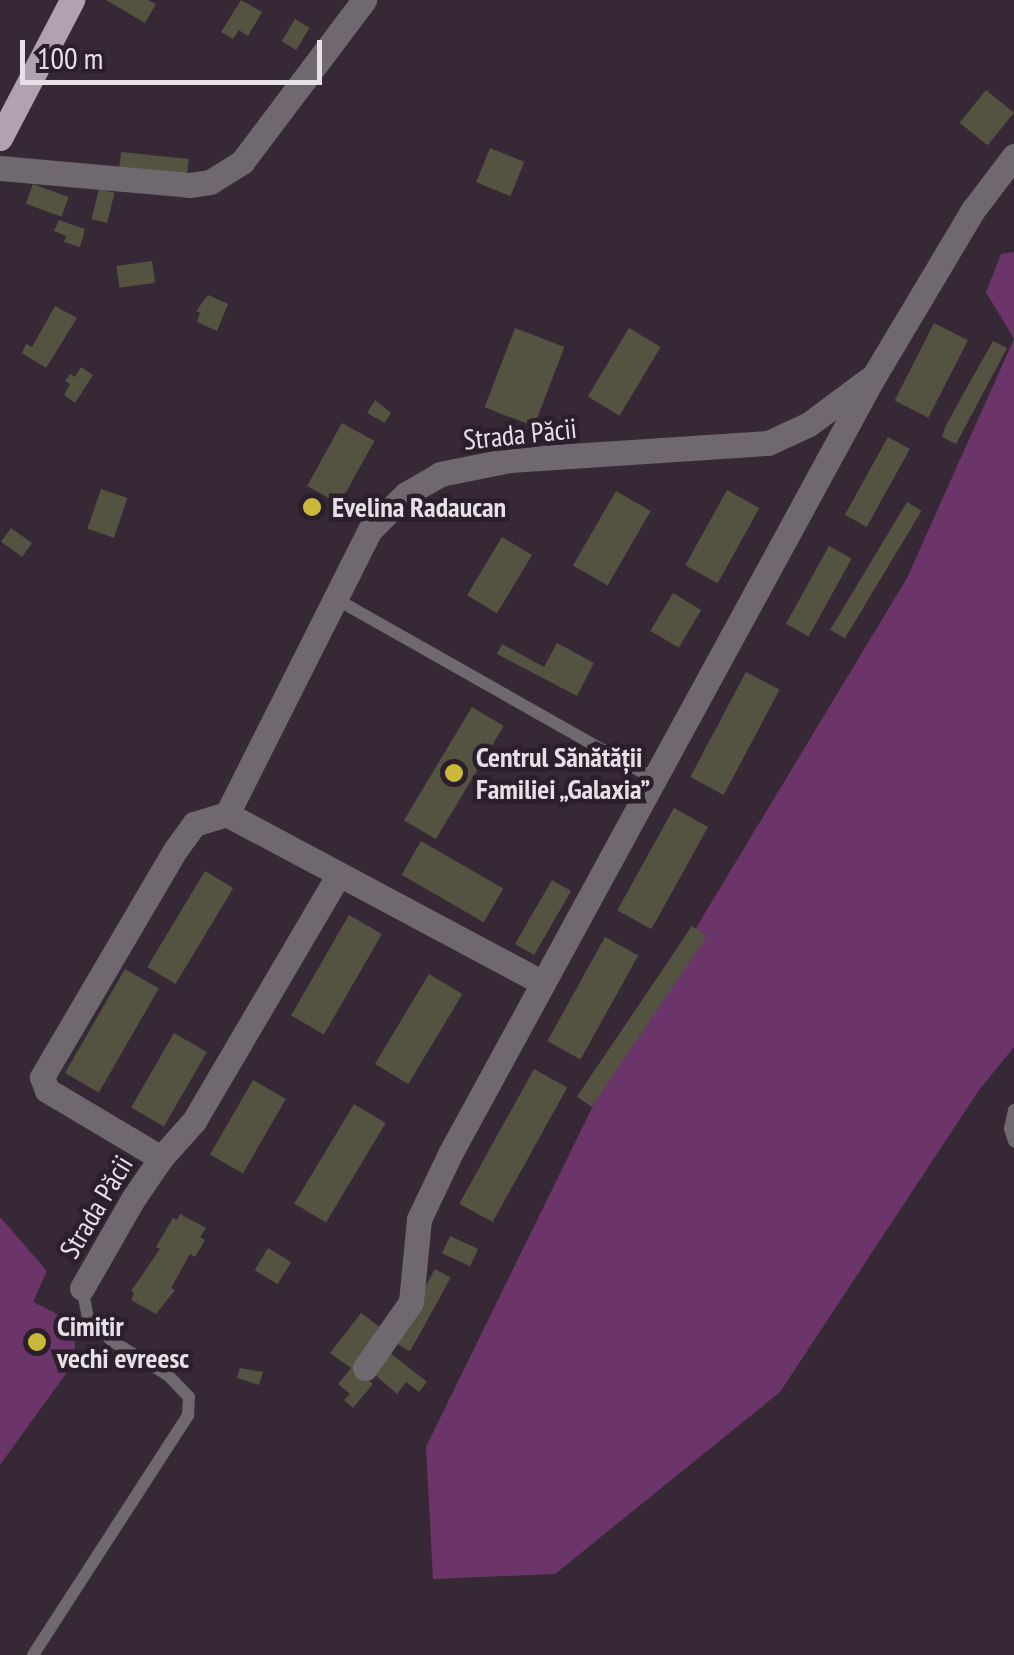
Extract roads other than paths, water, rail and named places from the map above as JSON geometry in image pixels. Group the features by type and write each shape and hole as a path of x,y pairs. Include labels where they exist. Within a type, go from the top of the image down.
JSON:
{"main road":[{"path":"0,138 72,0"}],"street":[{"path":"0,168 189,185 210,182 242,162 364,0"},
{"name":"Strada Păcii","path":"365,1368 411,1302 419,1218 543,982 874,376 973,210 1014,156"},
{"name":"Strada Păcii","path":"161,1158 47,1090 42,1077 176,849 194,824 211,815 227,814 370,530 406,494 440,474 510,460 768,443 809,424 874,376"},
{"path":"227,814 543,982"},
{"name":"Strada Păcii","path":"82,1288 161,1158 194,1122 338,874"}],"lane":[{"path":"336,599 654,779"},
{"path":"1014,1110 1010,1128 1014,1140"},
{"path":"32,1655 188,1416 189,1396 88,1318 82,1288"}],"place":[{"name":"Evelina Radaucan","path":"312,507"},
{"name":"Centrul Sănătății Familiei „Galaxia”","path":"454,773"},
{"name":"Cimitir vechi evreesc","path":"37,1342"}]}
